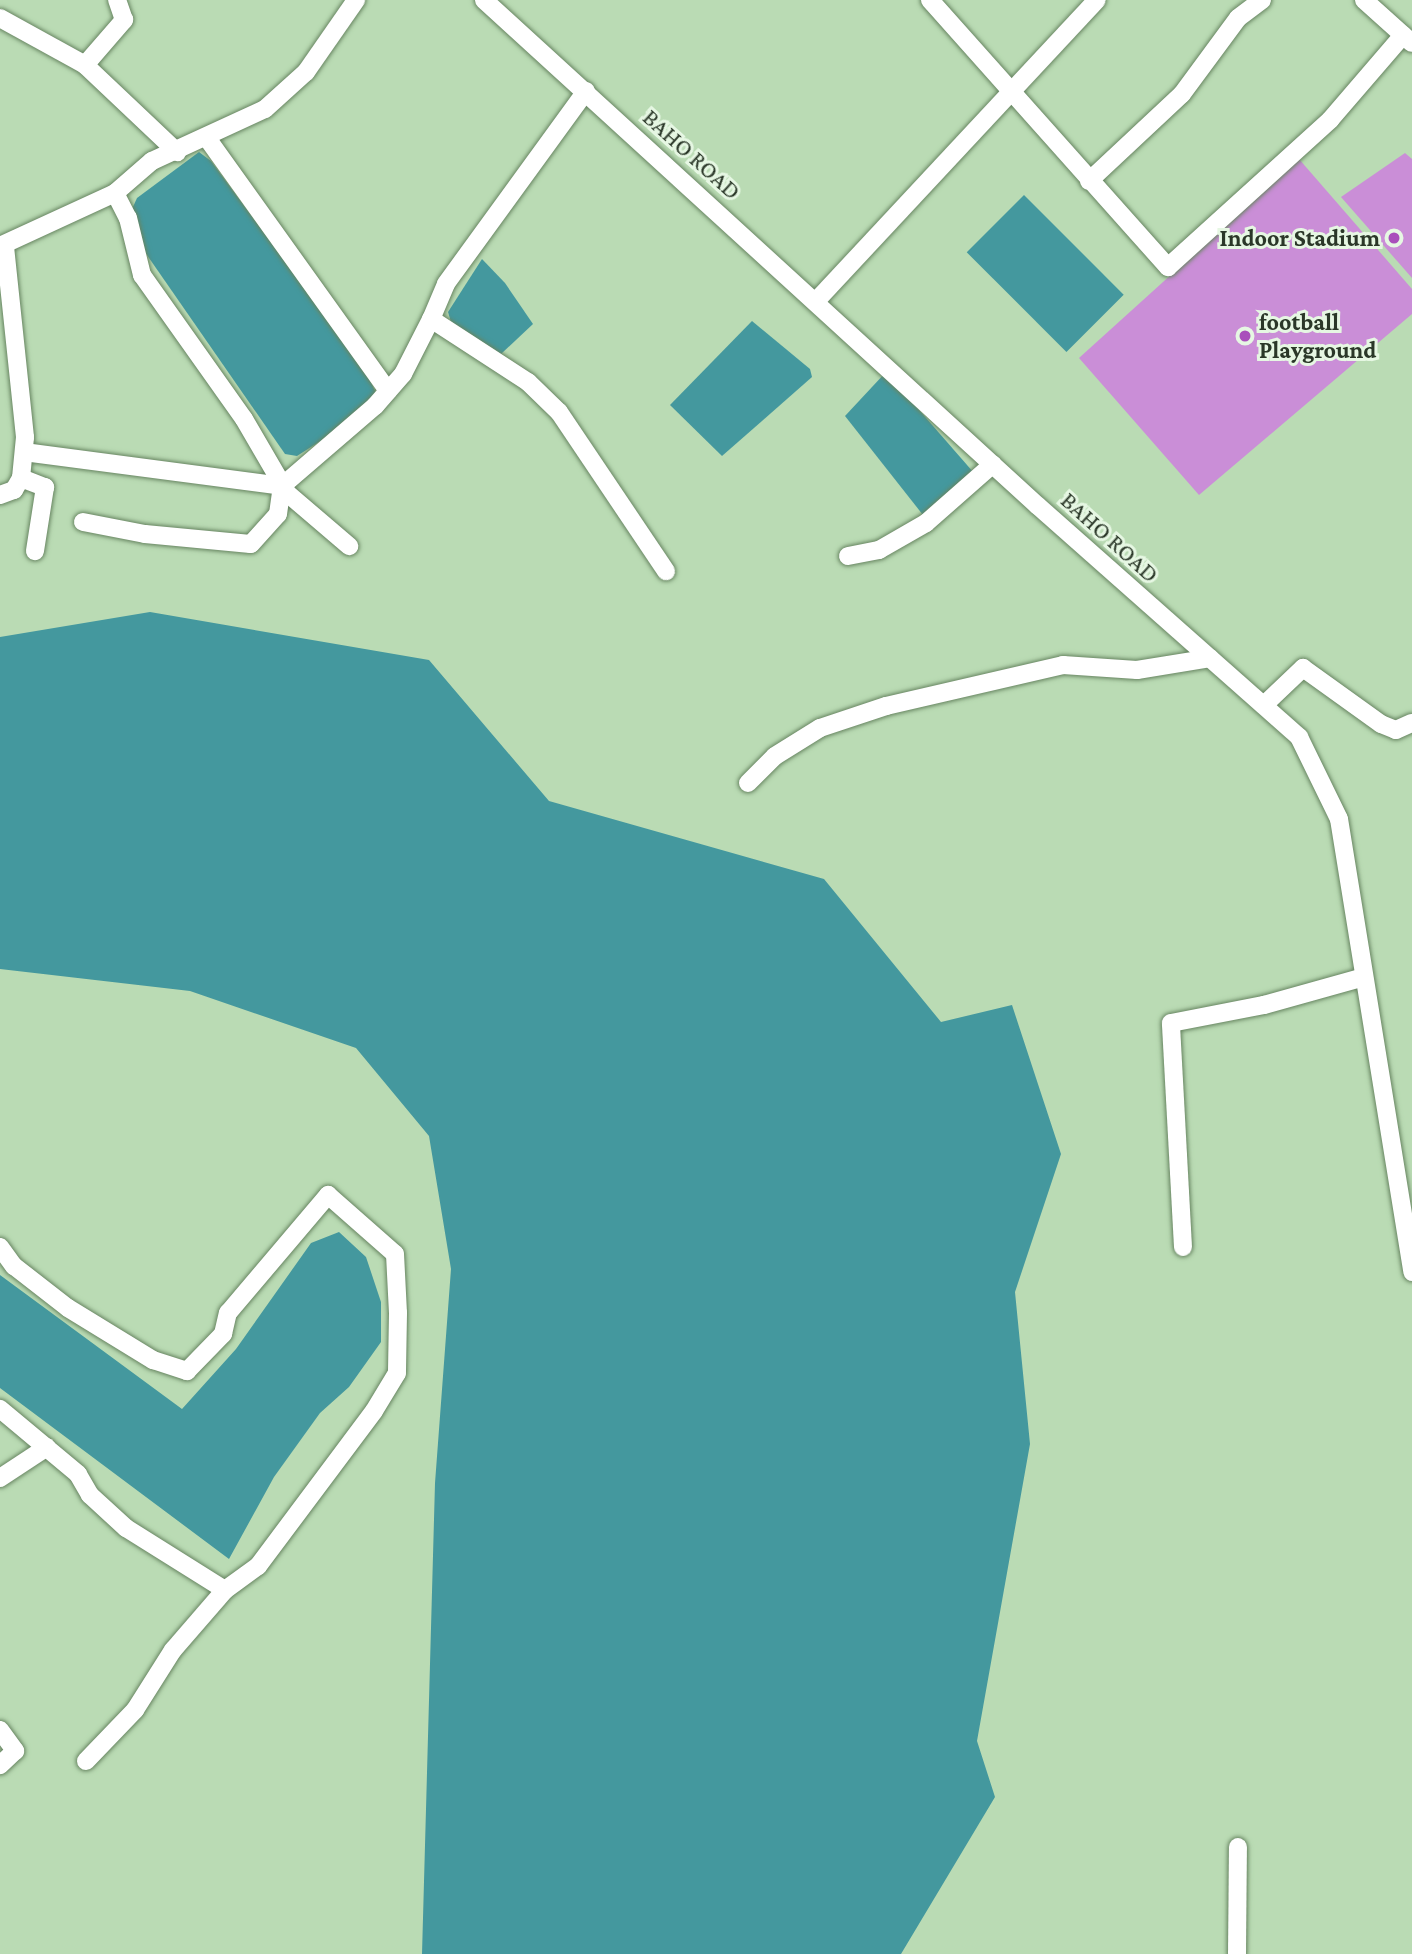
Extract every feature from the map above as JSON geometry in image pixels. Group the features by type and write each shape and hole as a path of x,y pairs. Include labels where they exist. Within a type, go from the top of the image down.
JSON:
{"street":[{"path":"85,65 124,20 117,0"},
{"path":"0,495 14,490 20,478 24,452 17,333 2,246 115,193 152,161 207,138 265,108 306,72 356,0"},
{"name":"BAHO ROAD","path":"484,0 817,300 993,464 1299,737 1339,819 1412,1272"},
{"path":"930,0 1010,95 1168,267 1330,120 1408,39 1364,0"},
{"path":"817,300 1097,0"},
{"path":"1089,181 1182,94 1238,18 1262,0"},
{"path":"0,19 85,65 177,152"},
{"path":"83,522 145,534 251,544 278,514 282,486 388,391 402,374 446,284 586,91"},
{"path":"207,138 388,391"},
{"path":"115,193 128,218 142,275 244,419 282,486 349,547"},
{"path":"430,319 528,382 559,412 590,465 666,571"},
{"path":"24,452 282,486"},
{"path":"848,556 879,550 926,523 993,464"},
{"path":"20,478 46,487 35,551"},
{"path":"748,783 775,756 820,728 886,706 1063,665 1137,670 1210,658"},
{"path":"1264,705 1303,668 1381,724 1396,730 1412,723"},
{"path":"1183,1247 1169,1033 1171,1023 1265,1005 1364,977"},
{"path":"0,1247 14,1266 68,1308 153,1360 187,1371 223,1334 228,1313 328,1195 395,1254 397,1373 258,1566 225,1590 173,1650 135,1710 86,1762"},
{"path":"0,1409 47,1447 126,1528 225,1590"},
{"path":"0,1478 47,1447"},
{"path":"0,1730 15,1751 0,1765"},
{"path":"1237,1954 1238,1847"}],"shaded area":[{"name":"Indoor Stadium","path":"1405,153 1412,159 1412,278 1341,197"},
{"name":"football Playground","path":"1299,159 1412,289 1412,314 1199,495 1079,358"}],"water":[{"path":"199,152 211,161 365,370 377,395 375,406 297,456 285,454 140,245 128,218 137,198"},
{"path":"1024,195 1124,295 1066,352 967,252"},
{"path":"482,259 505,283 533,324 501,354 451,322 448,312"},
{"path":"752,321 810,369 812,377 722,456 670,405"},
{"path":"886,372 974,473 923,515 845,416"},
{"path":"150,612 429,660 549,801 824,879 941,1022 1012,1005 1061,1154 1015,1292 1030,1444 977,1741 995,1797 901,1954 422,1954 435,1483 451,1269 429,1136 356,1048 190,991 0,969 0,637"},
{"path":"339,1232 366,1257 381,1302 381,1342 349,1387 320,1413 274,1477 229,1559 0,1388 0,1275 182,1409 236,1349 311,1243"}],"place":[{"name":"Indoor Stadium","path":"1394,238"},
{"name":"football Playground","path":"1245,336"}]}
